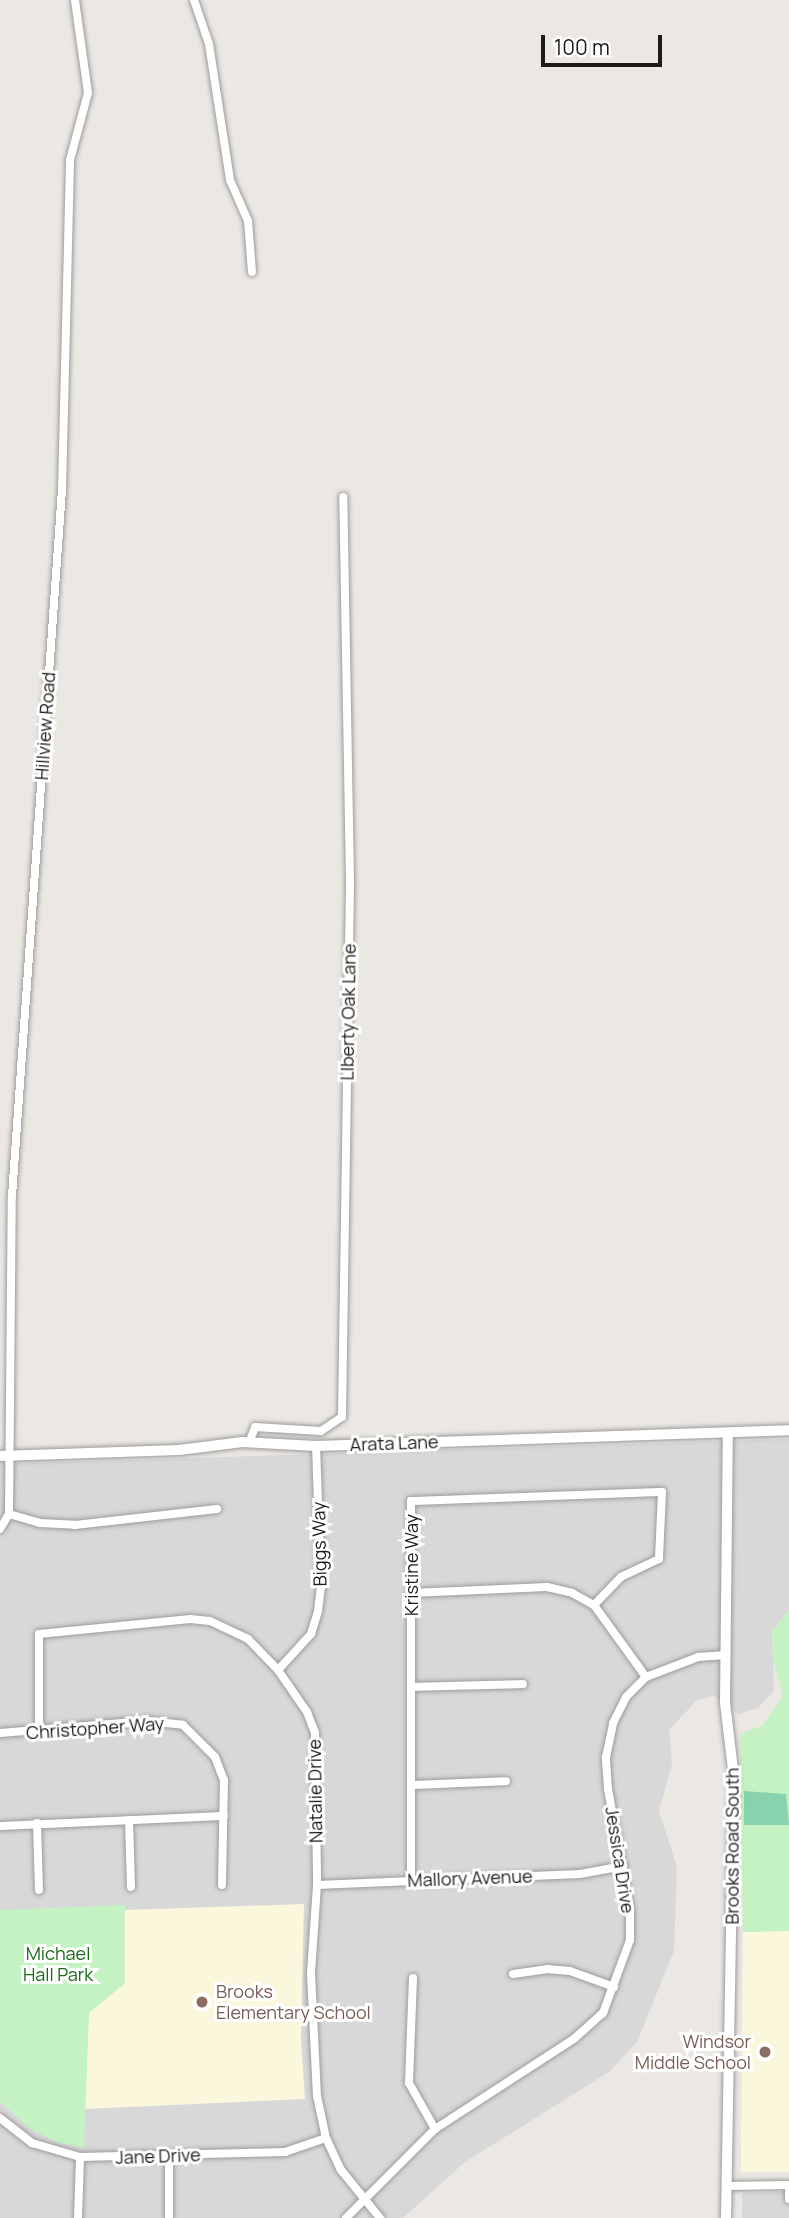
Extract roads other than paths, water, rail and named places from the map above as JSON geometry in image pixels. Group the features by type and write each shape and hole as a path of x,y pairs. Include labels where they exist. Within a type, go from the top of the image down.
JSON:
{"street":[{"name":"Hillview Road","path":"9,1514 3,1456 12,1196 62,490 70,160 88,93 75,0"},
{"path":"194,0 209,44 230,180 248,220 252,272"},
{"name":"LIberty Oak Lane","path":"249,1443 255,1427 321,1431 342,1417 350,881 343,497"},
{"name":"Arata Lane","path":"3,1456 249,1443 316,1446 789,1430"},
{"name":"Brooks Road South","path":"726,2218 734,1778 725,1703 728,1433"},
{"name":"Biggs Way","path":"278,1670 311,1634 318,1612 321,1588 316,1446"},
{"name":"Kristine Way","path":"411,1879 411,1501 662,1492 659,1559 621,1577 594,1605"},
{"path":"0,1529 9,1514 40,1523 75,1525 217,1509"},
{"path":"411,1593 547,1587 572,1592 594,1605 646,1676"},
{"name":"Natalie Drive","path":"39,1732 39,1634 190,1619 210,1621 248,1639 278,1670 307,1712 315,1733 317,1885 311,1974 313,2071 326,2138 341,2170 380,2218"},
{"name":"Jessica Drive","path":"346,2218 435,2129 583,2032 603,2013 629,1940 630,1911 606,1756 613,1723 626,1697 646,1676 698,1657 726,1655"},
{"path":"412,1687 523,1684"},
{"name":"Christopher Way","path":"0,1733 39,1732 147,1721 183,1725 215,1757 224,1780 222,1885"},
{"path":"412,1784 506,1781"},
{"path":"0,1826 224,1816"},
{"path":"129,1820 131,1887"},
{"path":"37,1823 39,1890"},
{"name":"Mallory Avenue","path":"317,1885 580,1874 622,1866"},
{"path":"513,1974 547,1969 570,1971 614,1987"},
{"path":"413,1978 409,2083 435,2129"},
{"name":"Jane Drive","path":"0,2119 32,2143 80,2157 285,2152 326,2138"},
{"path":"169,2155 169,2218"},
{"path":"78,2218 80,2157"},
{"path":"726,2186 789,2185 789,2199"}],"place":[{"name":"Brooks Elementary School","path":"202,2002"},
{"name":"Windsor Middle School","path":"765,2052"}],"park label":[{"name":"Michael Hall Park","path":"58,1964"}]}
